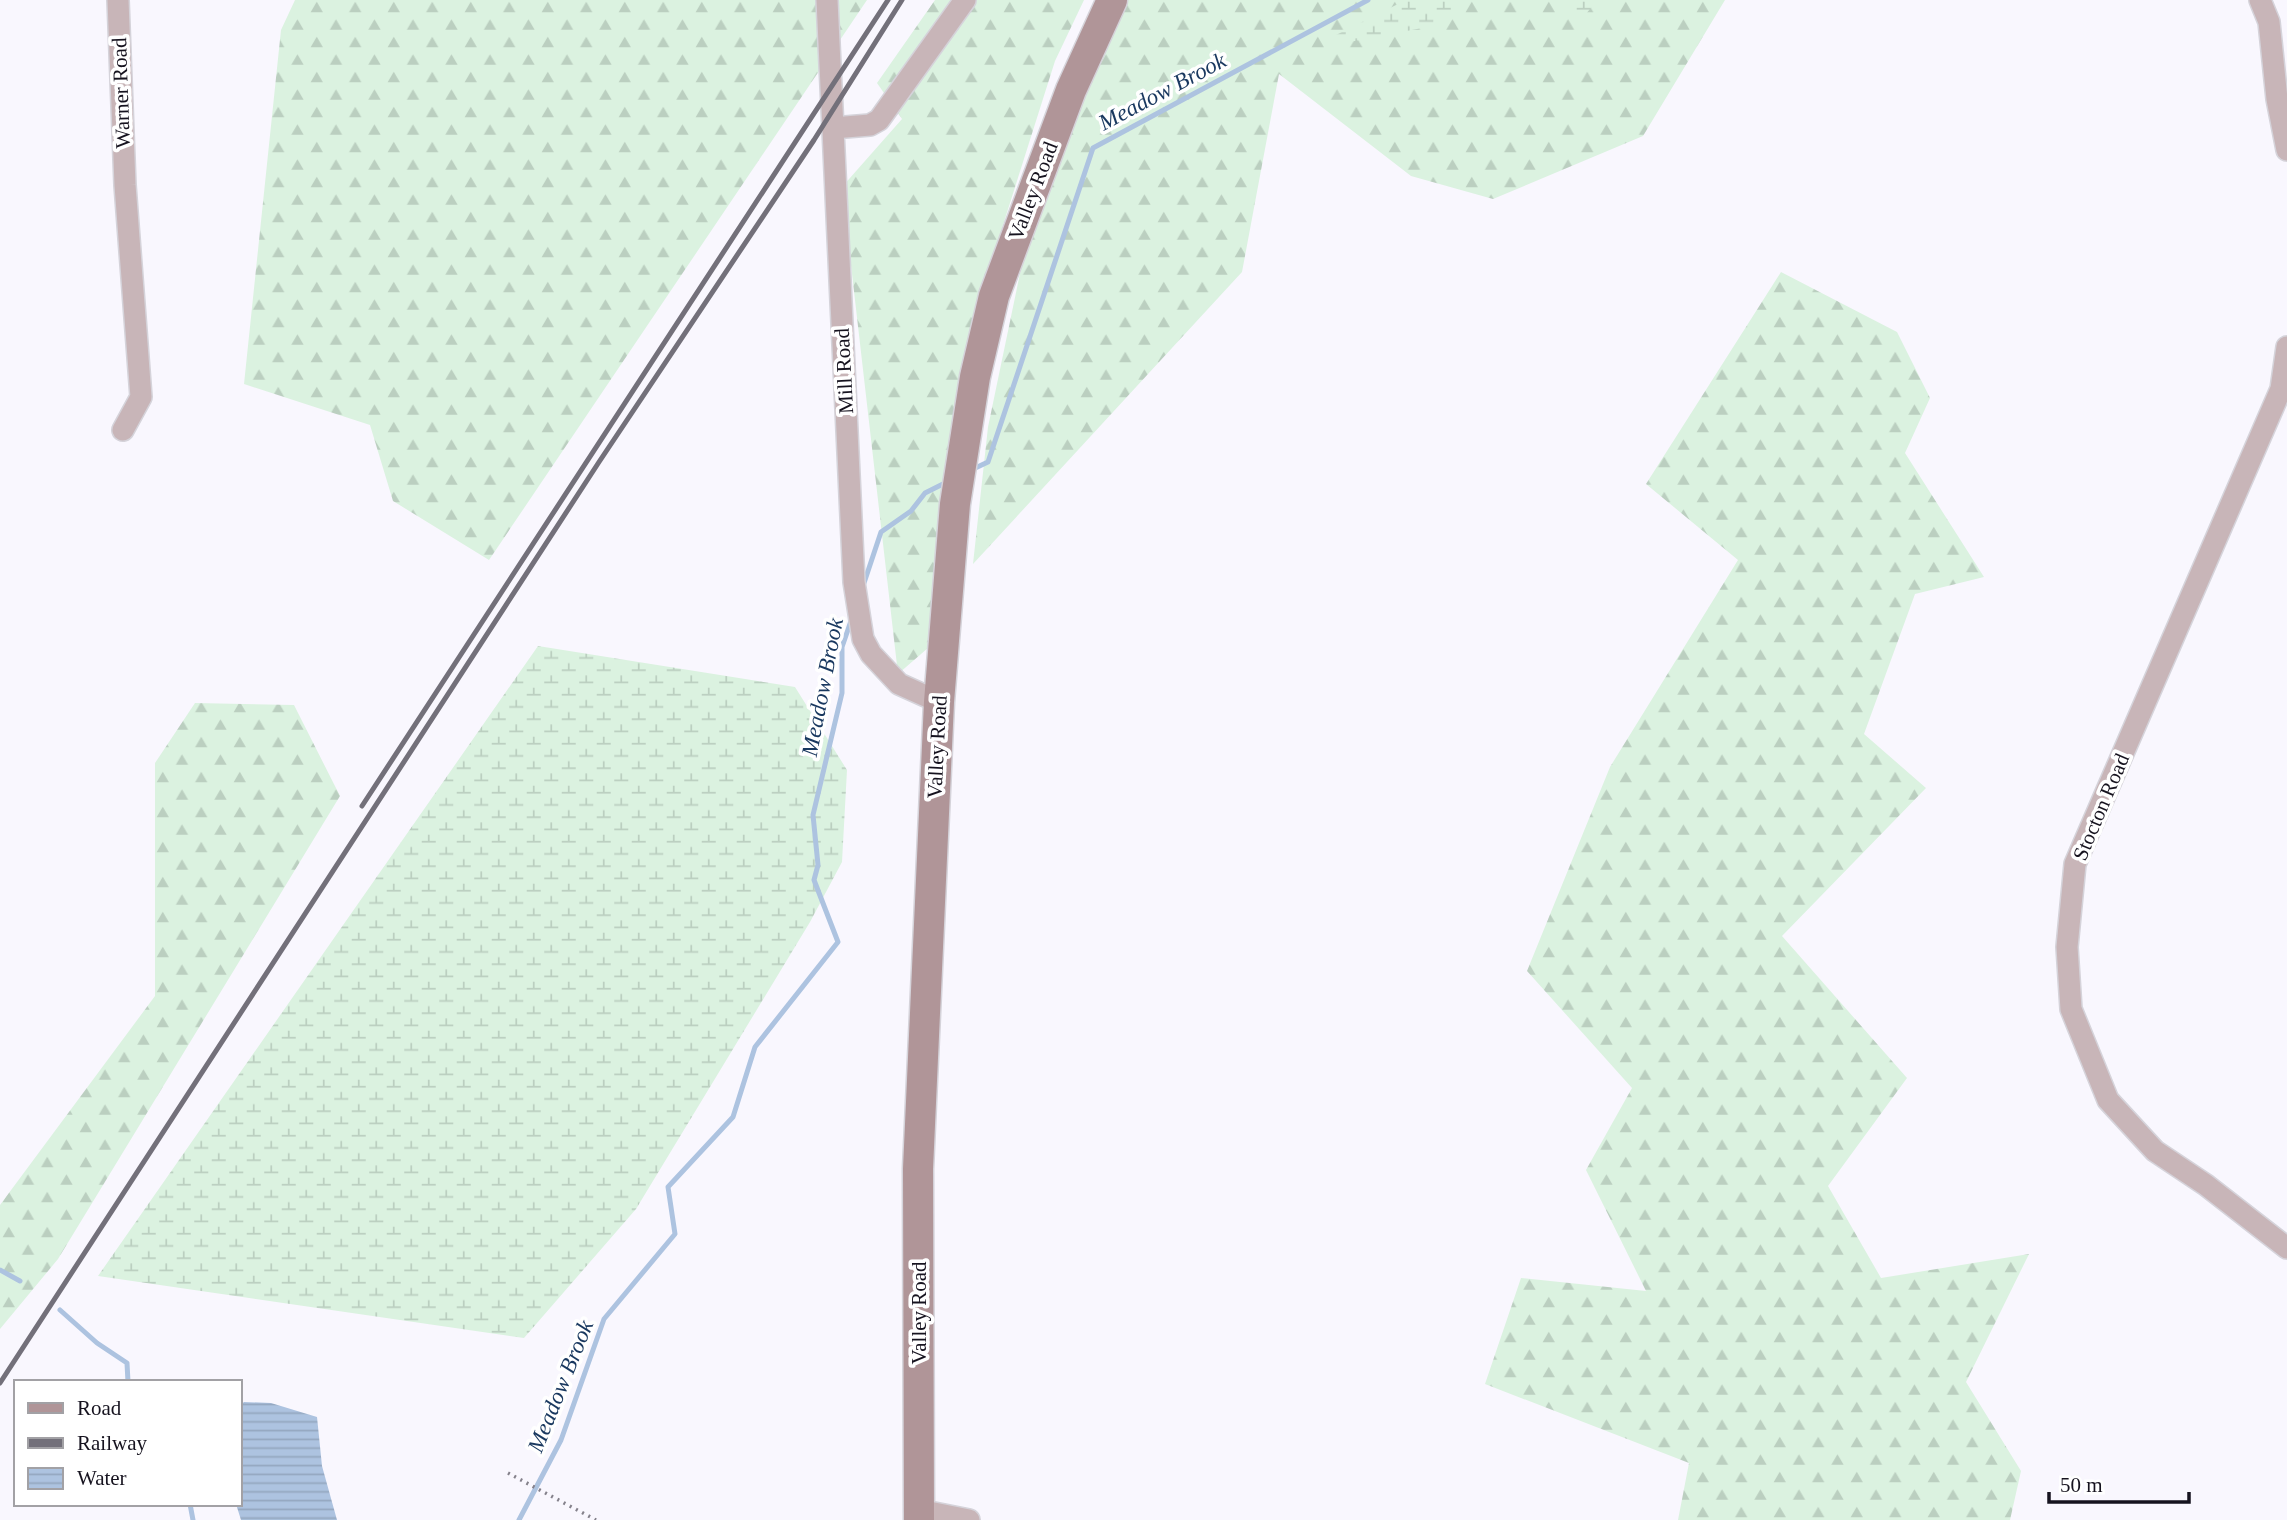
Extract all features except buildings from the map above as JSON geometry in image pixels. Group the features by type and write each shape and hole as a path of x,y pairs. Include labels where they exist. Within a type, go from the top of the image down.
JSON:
{"main road":[{"name":"Valley Road","path":"919,1515 918,1169 939,702 955,504 975,377 994,296 1071,90 1112,0"}],"street":[{"name":"Warner Road","path":"118,0 125,185 141,397 123,430"},
{"name":"Mill Road","path":"827,0 854,582 863,639 871,654 899,684 939,702"},
{"path":"833,128 870,125 879,120 965,0"},
{"path":"2260,0 2269,22 2277,99 2287,150"},
{"name":"Stocton Road","path":"2287,346 2281,389 2075,864 2067,947 2071,1009 2108,1100 2155,1151 2206,1185 2287,1248"},
{"path":"919,1515 968,1520"}],"path":[{"path":"508,1473 596,1520"}],"green space":[{"path":"295,0 867,0 489,560 393,501 370,425 244,384 281,30"},
{"path":"935,0 1084,0 1055,61 978,304 936,641 898,674 842,187 902,119 877,83"},
{"path":"1128,0 1725,0 1643,136 1493,199 1411,176 1279,74 1242,272 973,564 988,427 1023,259 1090,75"},
{"path":"1406,0 1471,0 1443,24 1339,44 1336,35"},
{"path":"1555,0 1597,0 1582,19"},
{"path":"1781,272 1897,332 1930,398 1905,453 1984,577 1915,594 1864,734 1926,788 1782,936 1907,1078 1828,1186 1881,1278 2029,1254 1966,1382 2021,1471 2010,1520 1678,1520 1689,1463 1485,1384 1521,1278 1646,1291 1586,1170 1632,1088 1527,971 1610,767 1738,560 1646,484"},
{"path":"538,646 795,687 847,770 842,862 810,922 636,1209 524,1338 98,1276"},
{"path":"195,703 294,705 340,796 58,1259 0,1329 0,1205 155,996 155,763"}],"water":[{"path":"271,1403 317,1417 322,1466 337,1520 241,1520 237,1506 242,1506 242,1404"}],"waterway":[{"name":"Meadow Brook","path":"971,470 988,462 1093,148 1368,0"},
{"name":"Meadow Brook","path":"863,586 881,532 911,511 925,493 947,482"},
{"name":"Meadow Brook","path":"519,1520 561,1440 604,1319 675,1234 668,1187 733,1117 755,1047 838,942 814,880 818,865 813,815 842,693 842,647 852,618"},
{"path":"0,1270 20,1281"},
{"path":"60,1310 97,1343 127,1363 128,1380"},
{"path":"190,1506 193,1520"}],"railway":[{"path":"362,806 888,0"},
{"path":"0,1383 599,462 814,140 902,0"}]}
